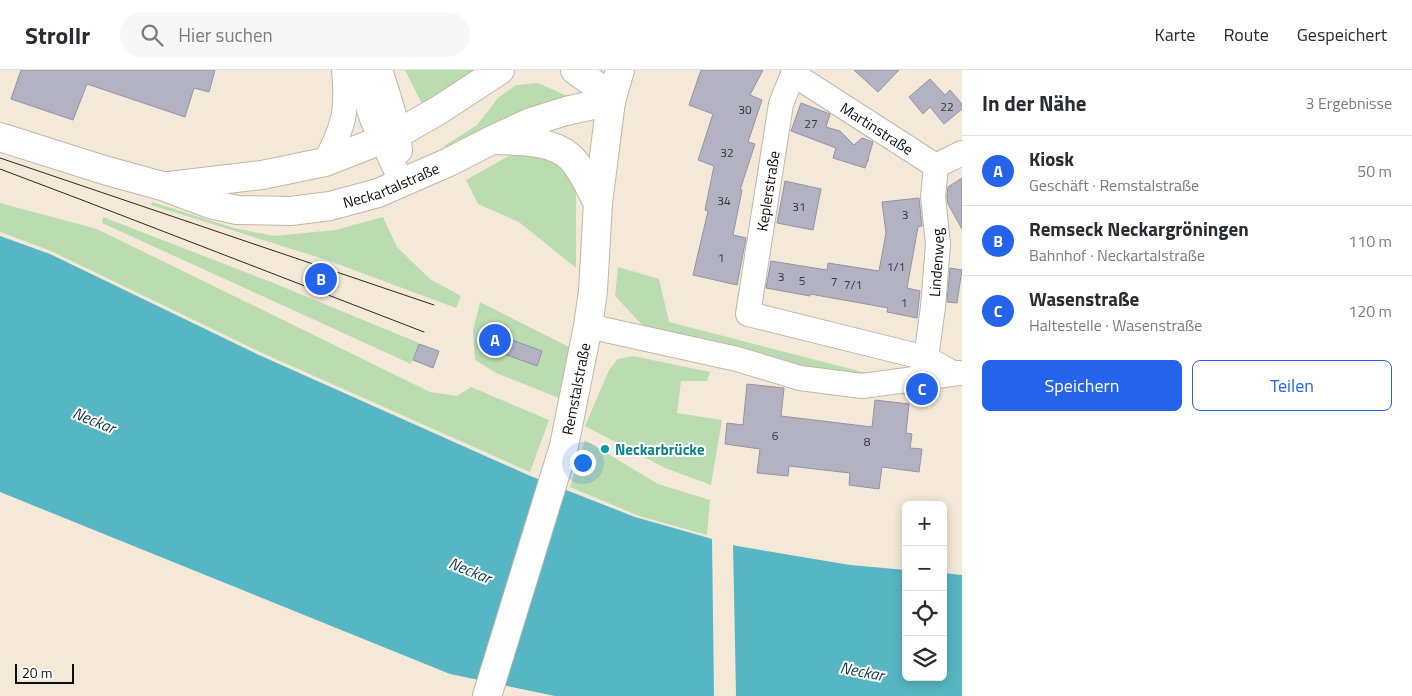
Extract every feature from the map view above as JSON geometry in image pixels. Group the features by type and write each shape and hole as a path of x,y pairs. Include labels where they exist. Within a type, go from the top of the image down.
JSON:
{"main road":[{"path":"575,70 593,83 611,102"},
{"name":"Remstalstraße","path":"607,70 611,102"},
{"name":"Remstalstraße","path":"487,696 564,446 588,326 593,291 598,203 611,102 620,70"},
{"name":"Neckartalstraße","path":"162,186 262,175 324,162 390,137 438,110 498,71"},
{"name":"Neckartalstraße","path":"0,137 162,186 210,204 237,210 291,211 338,204 378,193 449,162 531,122 566,111 611,102"},
{"path":"492,140 534,142 550,146 570,156 598,203"}],"street":[{"path":"324,162 340,132 345,112 344,70"},
{"path":"357,70 372,119 390,137"},
{"path":"380,70 394,112 390,137 402,183"},
{"name":"Martinstraße","path":"794,72 936,166"},
{"name":"Keplerstraße","path":"794,72 781,104 748,314 926,358"},
{"path":"936,166 962,153"},
{"name":"Lindenweg","path":"926,358 933,306 938,244 934,197 936,166"},
{"path":"588,326 737,359 800,378 853,385 862,386 958,373"},
{"path":"926,358 958,373"}],"green space":[{"path":"405,70 480,70 425,110"},
{"path":"538,83 572,98 449,151 444,146 477,125 498,98 516,85"},
{"path":"516,152 550,155 569,177 576,193 576,268 519,222 478,204 466,180"},
{"path":"152,202 234,228 274,236 335,230 383,217 397,247 430,279 461,296 456,308 327,260 151,205"},
{"path":"0,203 97,229 430,392 457,396 471,387 549,420 530,472 260,352 51,251 0,232"},
{"path":"103,217 271,282 419,343 411,364 102,223"},
{"path":"618,267 659,279 669,322 878,376 839,376 646,329 615,296"},
{"path":"480,302 571,348 564,400 496,373 475,360 473,330"},
{"path":"633,356 710,372 707,381 681,381 677,413 722,420 711,485 665,468 585,426 609,370 618,359"},
{"path":"585,440 658,484 710,500 707,535 639,516 570,487"}],"water":[{"name":"Neckar","path":"0,236 50,254 259,355 528,475 635,517 737,546 850,565 902,570 902,681 947,681 947,573 962,575 962,696 555,696 450,674 0,492"}],"pier":[{"path":"712,537 733,542 736,696 714,696"}],"building":[{"path":"21,70 215,70 209,92 194,88 185,117 87,84 73,120 11,99"},
{"path":"701,70 763,70 750,95 762,100 748,142 755,144 740,190 742,190 733,235 746,238 737,285 693,275 708,211 705,210 714,166 698,160 713,114 689,105"},
{"path":"854,70 899,70 878,92"},
{"path":"930,79 945,95 950,90 962,104 962,109 944,124 930,107 923,114 909,97"},
{"path":"801,103 830,114 826,127 840,131 854,145 862,138 873,142 865,168 833,158 836,148 791,131"},
{"path":"962,178 962,229 948,204 947,197 948,187"},
{"path":"785,181 821,189 813,230 777,223"},
{"path":"919,198 922,226 918,227 907,288 920,291 917,318 887,312 888,308 766,288 771,261 827,270 828,263 879,271 886,233 882,202"},
{"path":"950,268 962,270 957,303 947,302"},
{"path":"490,332 542,351 537,366 485,347"},
{"path":"419,344 439,351 433,368 413,360"},
{"path":"747,384 784,388 781,416 872,427 875,400 909,404 906,433 912,434 910,448 922,449 919,472 882,467 879,489 849,485 850,473 789,466 788,476 757,473 760,449 725,444 727,423 743,425"}],"tram line":[{"path":"0,158 434,305"},
{"path":"0,169 424,332"}],"place":[{"name":"Remseck Neckargröningen","path":"321,279"},
{"name":"Kiosk","path":"495,340"},
{"name":"Wasenstraße","path":"922,389"},
{"name":"Neckarbrücke","path":"605,449"}]}
